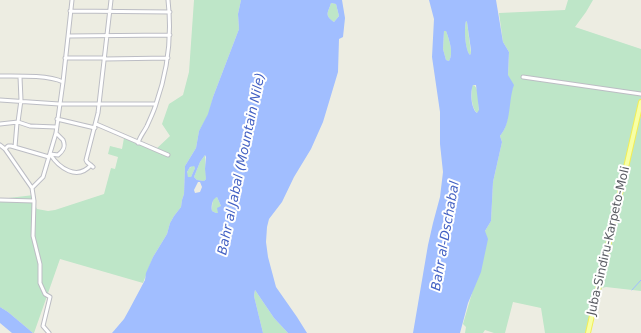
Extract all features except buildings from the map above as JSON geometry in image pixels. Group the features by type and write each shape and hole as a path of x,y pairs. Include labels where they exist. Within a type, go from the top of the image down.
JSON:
{"main road":[{"name":"Juba-Sindiru-Karpeto-Moli","path":"588,333 641,102"}],"street":[{"path":"32,188 43,178 56,133 72,0"},
{"path":"50,156 60,167 77,173 92,166 86,160 96,124 111,0"},
{"path":"138,142 140,135 146,128 156,104 168,58 170,12 168,0"},
{"path":"70,11 170,12"},
{"path":"68,36 170,35"},
{"path":"65,58 168,58"},
{"path":"0,76 53,79 63,82"},
{"path":"14,147 17,122 20,119 20,76"},
{"path":"523,77 641,94"},
{"path":"0,100 21,100 59,104 156,104"},
{"path":"57,119 94,128"},
{"path":"0,124 17,122 30,126 56,127"},
{"path":"96,124 168,155"},
{"path":"5,149 8,146 50,156 58,155 64,148 63,140 56,133"},
{"path":"0,146 5,149 32,188 34,201 32,236 40,264 40,283 45,294 50,297 43,326 49,333"},
{"path":"0,200 34,201"}],"green space":[{"path":"194,0 241,0 238,14 239,29 213,97 209,114 199,131 196,148 185,166 184,194 181,207 170,223 167,234 153,257 143,283 60,259 33,333 0,307 0,199 34,195 37,209 48,211 104,194 111,168 115,169 118,157 108,154 110,146 122,149 124,138 155,150 170,136 162,124 169,104 183,95 189,72"},
{"path":"568,0 593,0 575,27 641,49 641,291 606,287 602,288 590,333 545,333 541,308 513,302 505,333 494,333 485,330 483,333 465,333 466,327 463,324 472,293 485,231 491,221 493,182 502,142 500,136 504,130 508,118 513,87 508,76 509,52 503,42 499,13 565,10"},
{"path":"331,3 336,4 339,16 334,22 328,16"},
{"path":"466,21 471,53 470,55 465,39"},
{"path":"444,31 446,31 450,46 451,54 449,61 446,60 443,49"},
{"path":"474,85 477,90 478,97 479,111 477,113 472,100 472,86"},
{"path":"205,155 206,179 204,181 197,180 194,177 200,162"},
{"path":"194,165 195,168 191,177 188,177 188,170"},
{"path":"217,197 221,206 218,213 216,213 212,211 212,206 214,198"},
{"path":"255,290 274,318 288,333 263,333 254,296"}],"water":[{"name":"Bahr al Jabal (Mountain Nile)","path":"241,0 342,0 345,18 343,37 339,39 338,72 323,122 311,149 294,177 282,202 269,219 267,227 266,242 268,257 276,287 307,333 288,333 274,318 255,290 254,296 263,333 112,333 124,319 129,310 145,280 146,273 153,257 167,234 170,223 181,207 184,194 185,166 196,148 199,131 208,114 239,29 238,14","holes":["331,3 336,4 339,16 334,22 328,16","205,155 206,179 204,181 197,180 194,177 200,162","194,166 195,168 191,177 188,177 187,172 190,167","198,182 200,182 202,187 200,192 195,193 194,190","217,197 221,206 217,208 218,213 212,211 214,199"]},
{"name":"Bahr al-Dschabal","path":"429,0 496,0 503,42 509,52 508,75 514,85 508,118 504,130 500,136 502,142 493,182 491,221 485,231 488,239 481,272 468,303 460,333 413,333 428,245 440,197 443,172 440,144 440,112 432,57 434,19","holes":["466,21 471,50 470,55 465,39","444,31 446,31 451,50 449,61 446,60 443,49","473,85 476,85 479,110 477,113 472,104"]},
{"path":"0,307 33,333 12,333 0,323"}],"waterway":[{"path":"632,290 641,280"}]}
